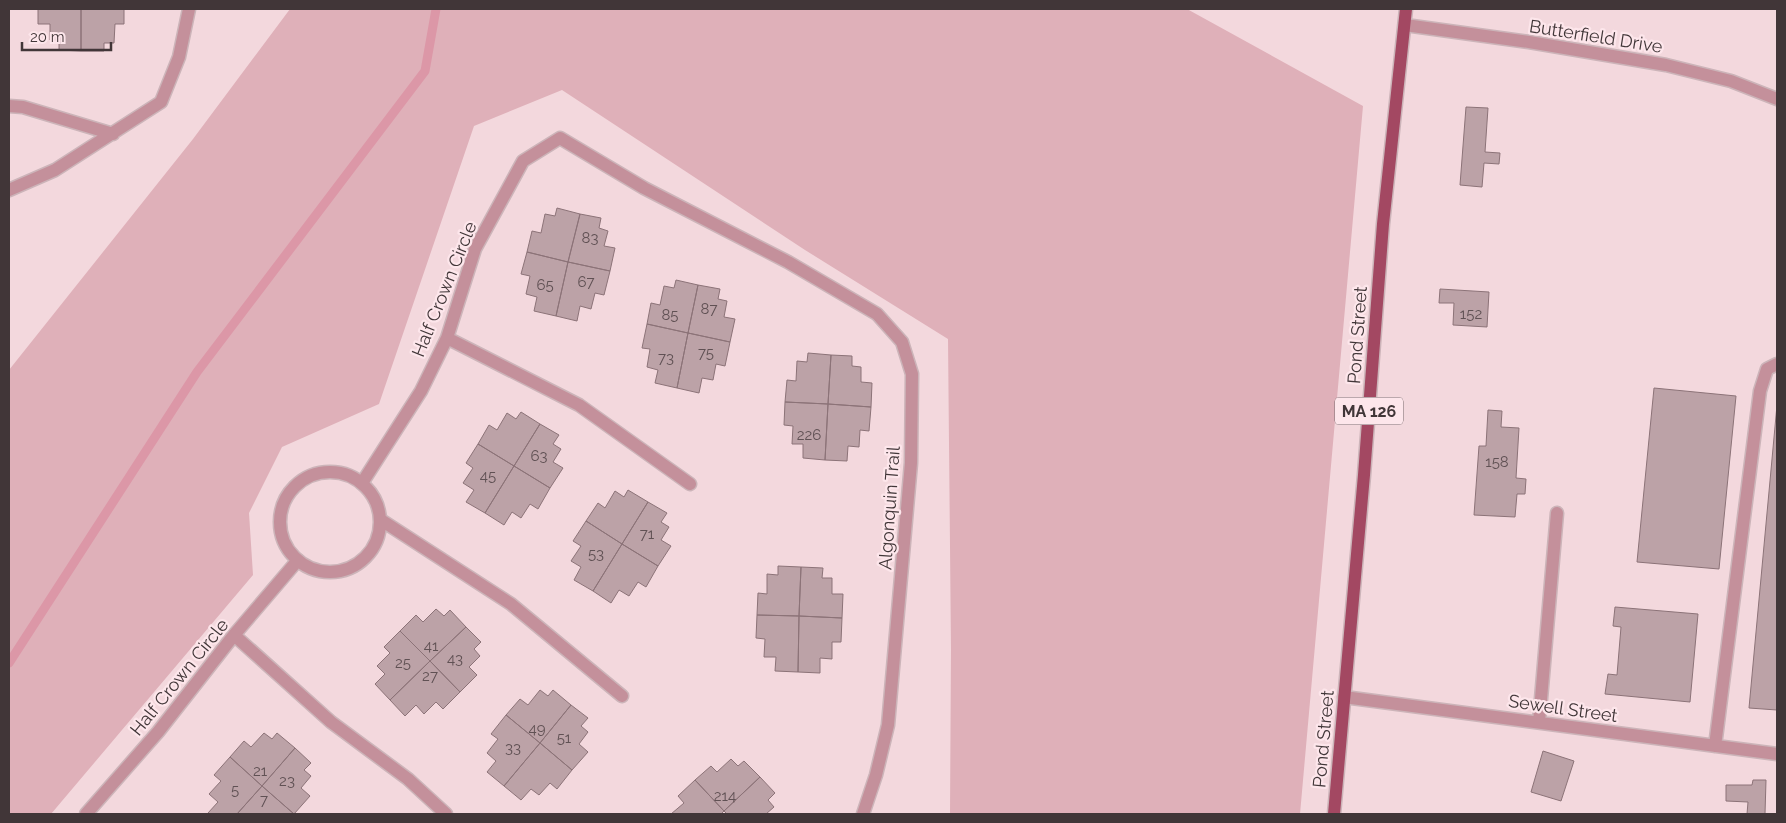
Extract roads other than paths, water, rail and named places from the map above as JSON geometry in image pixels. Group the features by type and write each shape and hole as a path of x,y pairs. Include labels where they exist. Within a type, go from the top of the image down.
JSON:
{"main road":[{"name":"Pond Street","path":"1334,814 1364,485 1383,224 1406,9"}],"street":[{"path":"9,190 55,170 161,102 179,57 189,9"},
{"name":"Butterfield Drive","path":"1405,25 1529,42 1666,65 1732,81 1777,99"},
{"path":"9,106 23,107 113,134"},
{"name":"Half Crown Circle","path":"362,483 421,391 447,338 475,249 523,161 560,138 644,188 788,262"},
{"name":"Algonquin Trail","path":"788,262 878,314 902,342 912,374 911,463 888,725 876,775 863,814"},
{"path":"447,338 578,405 690,484"},
{"path":"1716,746 1760,391 1767,369 1777,364"},
{"path":"326,472 341,473 353,477 362,483 377,502 381,520 375,545 363,560 343,571 325,572 315,570 298,560 282,534 280,517 283,504 293,488 307,478 326,472"},
{"path":"1539,722 1556,513"},
{"path":"381,520 511,604 622,696"},
{"name":"Half Crown Circle","path":"86,814 158,732 234,634 298,560"},
{"path":"234,634 331,722 408,779 446,814"},
{"name":"Sewell Street","path":"1344,697 1777,754"}],"waterway":[{"path":"9,663 197,372 425,71 436,9"}]}
